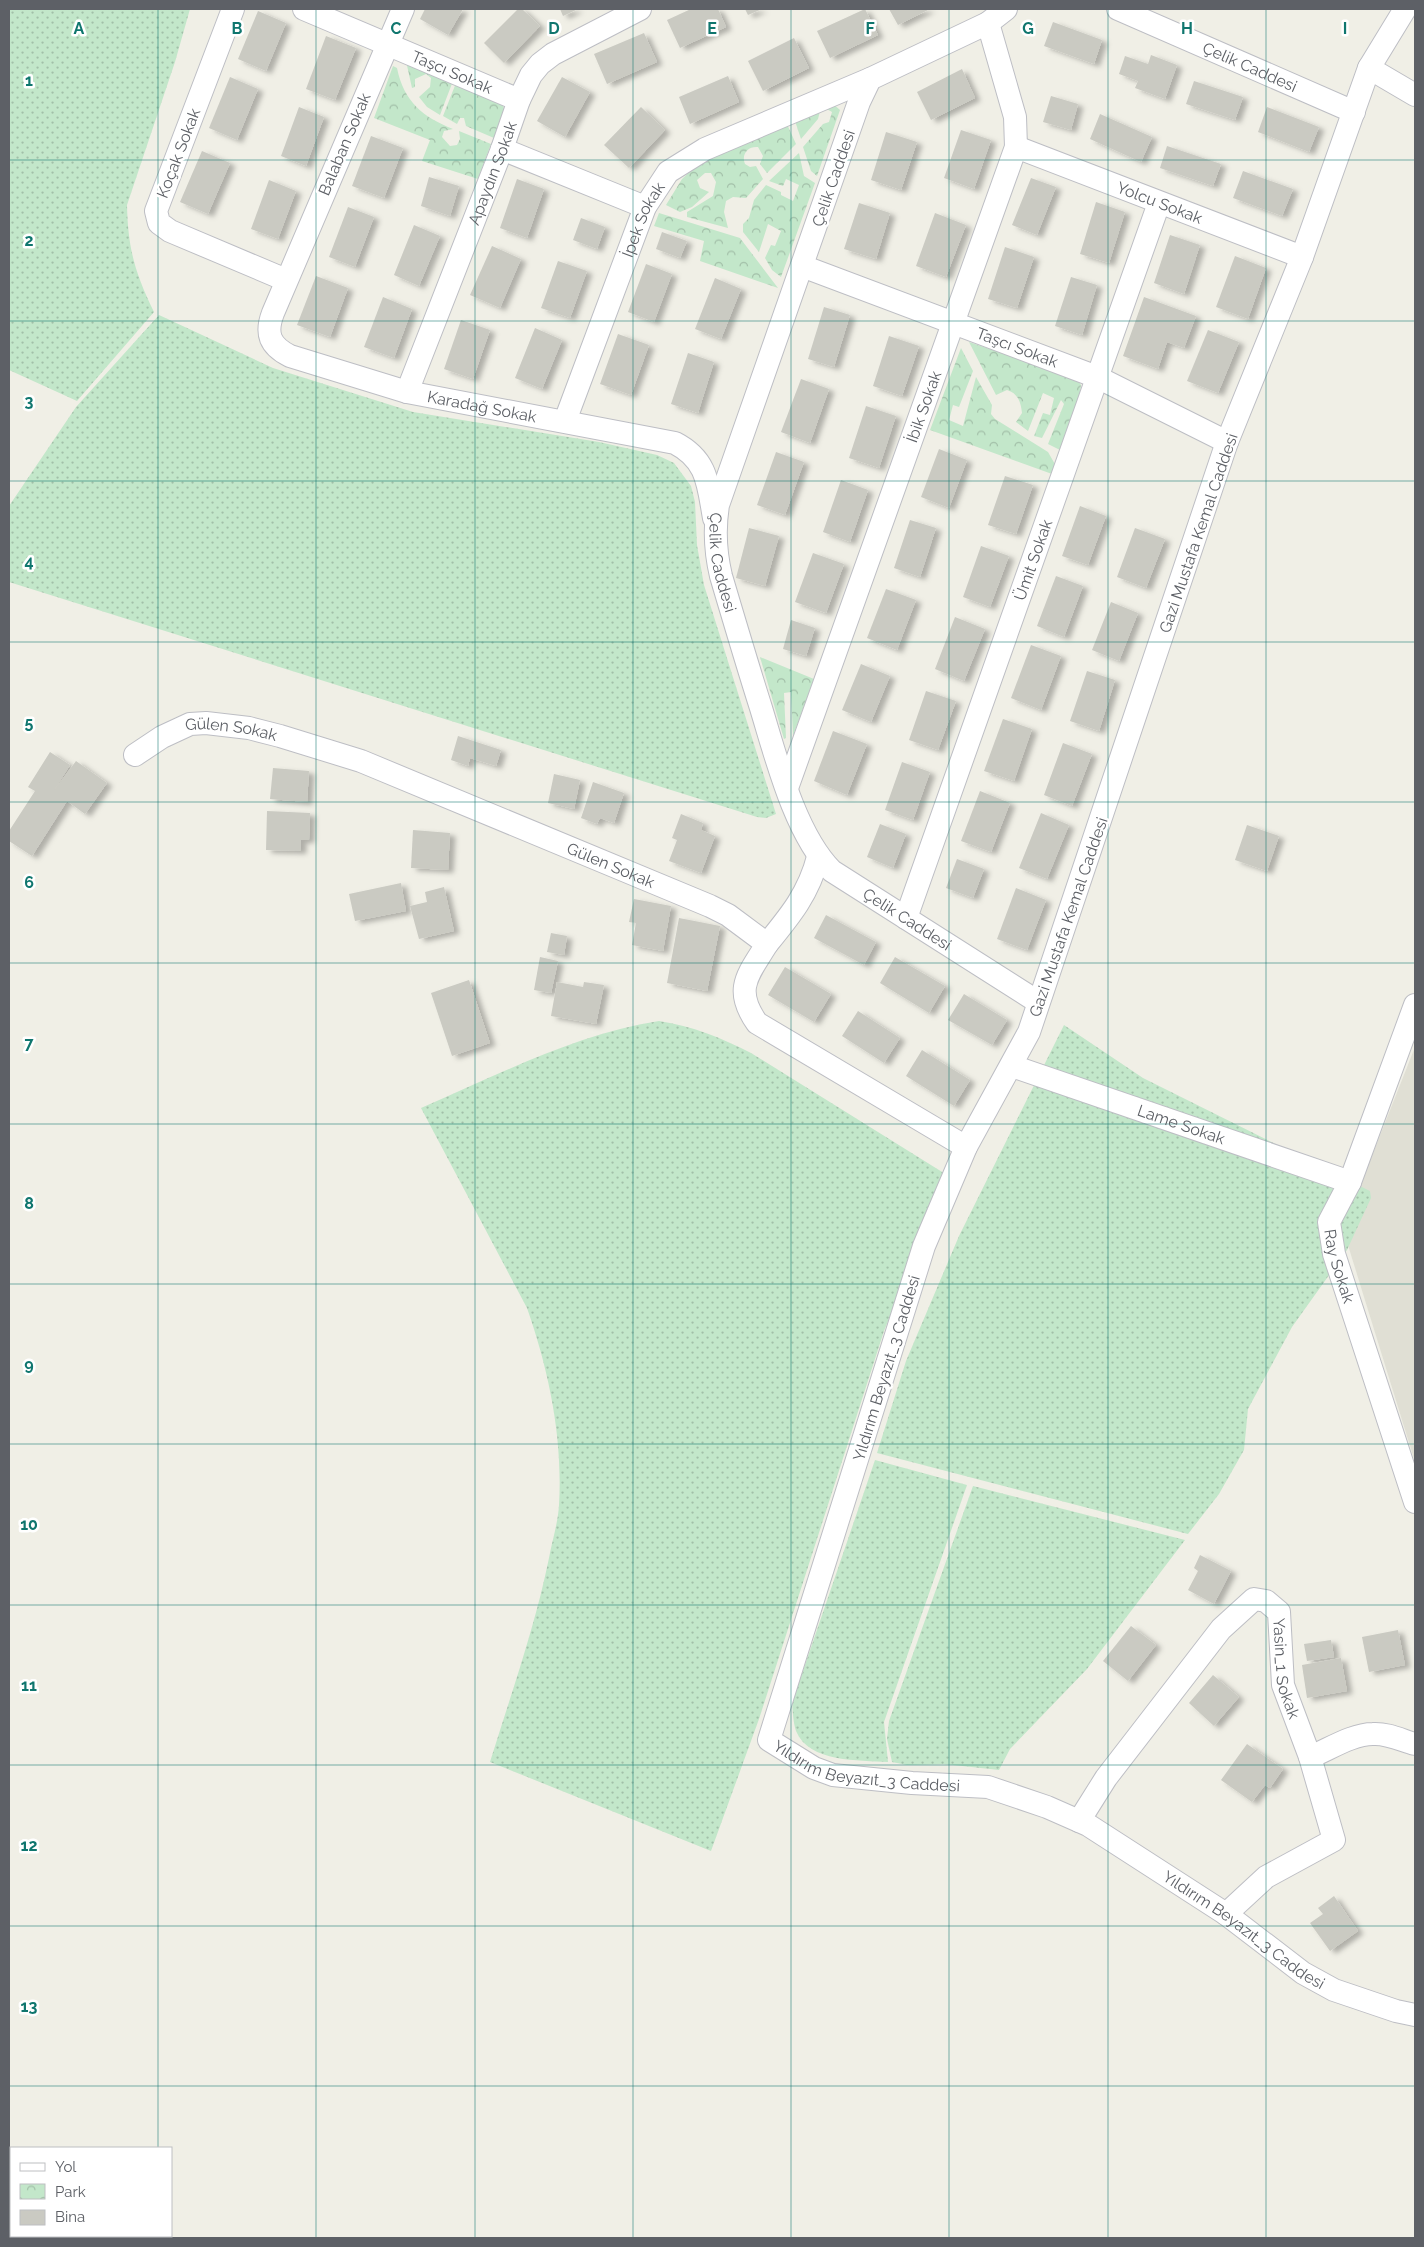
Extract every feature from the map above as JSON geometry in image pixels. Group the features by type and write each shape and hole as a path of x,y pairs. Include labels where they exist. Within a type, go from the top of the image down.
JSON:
{"street":[{"name":"Koçak Sokak","path":"233,9 156,211 159,223 170,231 286,280"},
{"name":"Taşcı Sokak","path":"304,9 518,100"},
{"name":"Balaban Sokak","path":"286,280 403,9"},
{"name":"Apaydın Sokak","path":"407,392 502,149 518,100 530,76 546,59 640,9"},
{"path":"870,79 988,22 1006,9"},
{"name":"Çelik Caddesi","path":"1118,9 1354,112"},
{"name":"Gazi Mustafa Kemal Caddesi","path":"1012,1066 1029,1032 1113,787 1227,442 1302,257 1369,68 1405,9"},
{"name":"İbik Sokak","path":"787,788 1016,148 1014,117 988,22"},
{"path":"1369,68 1415,95"},
{"name":"Çelik Caddesi","path":"870,79 859,102 718,505 715,522 715,549 721,576 780,770 806,836 818,856 832,870 1038,1002"},
{"name":"İpek Sokak","path":"566,421 645,207 668,172 681,162 705,150 870,79"},
{"name":"Yolcu Sokak","path":"1016,148 1302,257"},
{"path":"502,149 645,207"},
{"name":"Ümit Sokak","path":"906,918 1159,203"},
{"name":"Taşcı Sokak","path":"802,266 954,321 1097,377 1227,442"},
{"name":"Karadağ Sokak","path":"286,280 268,324 268,333 279,350 407,392 675,443 699,462 705,472 715,522"},
{"name":"Gülen Sokak","path":"135,755 162,737 190,724 206,723 249,728 280,736 361,761 710,906 728,915 767,944"},
{"path":"818,856 813,879 806,892 767,944 745,979 743,994 747,1009 757,1023 966,1148"},
{"name":"Ray Sokak","path":"1415,1006 1350,1182 1330,1222 1334,1254 1415,1502"},
{"name":"Yıldırım Beyazıt_3 Caddesi","path":"1012,1066 966,1148 924,1246 769,1740 814,1768 833,1775 912,1783 988,1787 1009,1792 1080,1821 1226,1914 1303,1973 1334,1990 1396,2011 1415,2015"},
{"name":"Lame Sokak","path":"1012,1066 1350,1182"},
{"name":"Yasin_1 Sokak","path":"1080,1821 1106,1778 1221,1629 1254,1598 1266,1601 1279,1612 1283,1685 1310,1757 1334,1840 1266,1877 1226,1914"},
{"path":"1310,1757 1362,1735 1388,1735 1415,1744"}],"shaded area":[{"path":"1415,1047 1415,1462 1343,1229"}],"green space":[{"path":"9,9 190,9 175,62 127,205 129,235 137,273 154,312 77,401 9,370"},
{"path":"406,61 409,61 502,103 505,111 494,138 466,126 464,118 460,118 457,124 443,116 456,83 453,81 440,115 427,107 419,97 430,87 431,78 426,74 415,79 415,87 412,88"},
{"path":"393,66 397,68 404,90 416,107 433,119 453,129 444,131 442,137 450,146 457,145 460,139 459,131 491,144 478,179 422,161 430,140 374,118"},
{"path":"832,103 840,110 817,176 811,171 803,147 823,124 829,122 832,112 825,108 820,111 818,119 801,139 794,118"},
{"path":"786,122 796,144 767,173 760,164 763,156 758,147 746,151 744,157 745,164 750,167 756,166 763,179 746,198 733,197 726,201 724,212 728,228 687,217 687,212 713,196 716,182 711,173 705,173 697,180 700,188 709,192 692,207 680,212 666,205 682,179 697,165"},
{"path":"799,153 804,176 815,183 781,277 772,270 765,258 771,245 775,246 781,231 768,224 759,252 743,232 743,224 749,218 754,200 766,185 781,192 781,195 793,201 799,185 786,179 783,186 769,181"},
{"path":"659,213 740,238 778,288 700,261 704,241 654,226"},
{"path":"159,315 273,368 413,412 599,442 657,455 674,463 691,486 695,502 697,545 704,585 776,814 766,818 757,817 9,582 9,506 76,407"},
{"path":"969,342 1076,378 1081,385 1080,393 1060,450 1048,444 1064,404 1061,400 1042,438 1034,436 1043,413 1050,415 1054,398 1043,393 1028,431 1016,422 1022,413 1018,399 1014,393 1007,390 996,395"},
{"path":"961,348 973,371 959,407 953,405 949,420 963,426 976,377 992,405 991,414 995,419 1048,452 1056,466 1052,474 930,430"},
{"path":"760,657 814,679 793,736 791,692 784,693 786,738 784,739"},
{"path":"659,1021 706,1033 751,1053 947,1175 884,1331 759,1719 711,1851 490,1762 530,1635 543,1584 559,1505 559,1455 548,1380 527,1308 421,1108 508,1069 597,1035"},
{"path":"1064,1025 1143,1078 1370,1191 1371,1198 1347,1250 1292,1327 1248,1409 1244,1450 1219,1494 1188,1534 877,1453 906,1361 959,1236"},
{"path":"875,1460 967,1485 884,1722 888,1762 836,1758 812,1749 802,1741 796,1731 792,1703"},
{"path":"973,1486 1185,1540 1087,1669 1010,1749 999,1770 944,1764 907,1765 892,1762 887,1739 889,1721"}],"building":[{"path":"425,9 463,9 448,35 420,19"},
{"path":"518,9 522,9 540,26 504,63 484,43"},
{"path":"560,9 578,9 563,16"},
{"path":"691,9 718,9 726,27 680,48 667,20"},
{"path":"745,9 762,9 748,15"},
{"path":"865,9 878,35 830,58 817,31"},
{"path":"889,9 930,9 898,25"},
{"path":"258,11 286,23 266,71 238,59"},
{"path":"1053,22 1102,40 1094,64 1044,46"},
{"path":"644,33 657,62 607,84 594,54"},
{"path":"326,36 356,48 335,100 306,89"},
{"path":"794,38 809,68 763,91 748,61"},
{"path":"1151,55 1177,65 1165,99 1135,88 1138,81 1119,74 1125,56 1148,64"},
{"path":"962,69 975,98 931,120 917,92"},
{"path":"728,76 739,102 690,124 679,97"},
{"path":"230,77 258,89 237,140 209,128"},
{"path":"562,77 590,92 565,137 537,121"},
{"path":"1194,81 1243,97 1235,120 1186,104"},
{"path":"1051,96 1078,104 1071,130 1043,122"},
{"path":"299,107 324,117 306,166 281,156"},
{"path":"641,107 665,130 629,168 604,145"},
{"path":"1267,107 1319,127 1309,152 1258,132"},
{"path":"1100,114 1152,137 1141,162 1090,139"},
{"path":"961,130 991,140 974,189 944,178"},
{"path":"886,132 917,142 901,190 871,180"},
{"path":"371,136 403,148 384,198 352,186"},
{"path":"1167,146 1221,164 1213,186 1160,168"},
{"path":"202,151 230,163 208,214 180,202"},
{"path":"1243,171 1293,189 1282,216 1233,198"},
{"path":"429,177 459,186 450,216 421,206"},
{"path":"1031,178 1056,187 1037,235 1012,225"},
{"path":"517,179 544,189 527,238 500,228"},
{"path":"269,180 296,191 278,239 251,229"},
{"path":"1096,202 1125,212 1109,263 1080,254"},
{"path":"859,203 890,213 876,259 844,249"},
{"path":"348,207 374,217 355,267 329,257"},
{"path":"935,213 966,225 946,277 916,266"},
{"path":"581,218 605,227 597,249 573,240"},
{"path":"414,225 440,236 419,286 394,275"},
{"path":"662,232 687,241 680,258 656,249"},
{"path":"1170,235 1200,245 1184,294 1154,283"},
{"path":"492,246 521,259 500,308 470,295"},
{"path":"1005,247 1034,257 1017,308 988,299"},
{"path":"1235,256 1266,268 1248,319 1216,307"},
{"path":"558,261 587,271 570,318 541,308"},
{"path":"646,264 672,274 654,322 628,312"},
{"path":"316,276 348,288 330,337 297,325"},
{"path":"1071,277 1097,285 1082,335 1055,326"},
{"path":"715,278 741,289 721,339 695,329"},
{"path":"383,297 412,309 394,358 364,347"},
{"path":"1144,297 1196,316 1184,348 1167,342 1158,369 1123,356"},
{"path":"824,307 850,315 834,367 808,359"},
{"path":"461,320 490,330 473,379 444,369"},
{"path":"535,328 562,340 542,389 515,378"},
{"path":"1208,330 1239,342 1218,393 1187,381"},
{"path":"618,334 649,345 631,395 600,384"},
{"path":"889,336 919,346 902,396 873,386"},
{"path":"688,353 714,362 698,413 671,404"},
{"path":"801,379 829,389 810,443 781,432"},
{"path":"866,406 896,416 879,468 849,458"},
{"path":"939,449 967,460 949,508 921,497"},
{"path":"776,452 804,462 785,515 757,505"},
{"path":"1005,476 1033,485 1016,534 988,525"},
{"path":"841,480 868,490 850,542 823,532"},
{"path":"1080,506 1106,516 1088,565 1062,556"},
{"path":"910,520 936,528 920,577 894,568"},
{"path":"749,528 779,536 765,586 736,578"},
{"path":"1135,528 1165,539 1146,588 1117,577"},
{"path":"981,546 1009,556 990,607 963,597"},
{"path":"813,553 844,564 826,613 795,602"},
{"path":"1056,576 1083,586 1064,637 1037,626"},
{"path":"886,589 916,600 897,650 867,638"},
{"path":"1111,602 1138,613 1119,661 1092,650"},
{"path":"955,617 985,629 964,681 935,669"},
{"path":"791,620 815,628 806,656 783,649"},
{"path":"1031,645 1061,656 1041,710 1011,698"},
{"path":"861,664 890,676 871,722 842,710"},
{"path":"1087,671 1115,680 1099,731 1070,721"},
{"path":"926,691 956,701 938,750 909,740"},
{"path":"1003,719 1032,729 1014,781 984,771"},
{"path":"833,731 867,744 847,795 814,781"},
{"path":"458,736 501,750 496,766 470,758 468,766 451,760"},
{"path":"1063,743 1092,754 1072,806 1044,795"},
{"path":"50,752 70,765 53,792 76,761 107,783 85,814 67,801 32,856 9,841 9,831 35,791 28,787"},
{"path":"902,762 930,772 913,820 885,810"},
{"path":"273,768 309,771 307,802 270,799"},
{"path":"554,774 580,780 574,809 548,803"},
{"path":"593,782 624,793 614,823 600,818 597,824 581,818"},
{"path":"980,791 1010,803 991,852 961,841"},
{"path":"267,811 310,813 309,840 301,840 301,851 266,850"},
{"path":"1041,813 1069,825 1047,879 1019,868"},
{"path":"681,814 703,823 701,830 715,836 701,873 669,861 677,840 672,838"},
{"path":"880,824 906,834 893,868 867,857"},
{"path":"1247,825 1279,836 1267,871 1235,860"},
{"path":"413,830 450,833 448,870 411,868"},
{"path":"957,859 984,869 973,898 946,888"},
{"path":"401,883 406,911 355,921 349,894"},
{"path":"444,887 454,931 419,939 410,906 427,902 425,892"},
{"path":"1016,888 1046,900 1027,950 997,939"},
{"path":"634,899 671,906 663,951 632,945 636,923 629,922"},
{"path":"826,915 876,942 864,965 814,938"},
{"path":"679,918 720,926 707,991 667,983"},
{"path":"551,933 567,936 564,955 547,952"},
{"path":"540,957 558,961 551,993 534,990"},
{"path":"895,957 945,986 929,1013 880,983"},
{"path":"785,967 831,994 814,1022 768,995"},
{"path":"469,980 490,1043 452,1056 431,993"},
{"path":"557,982 583,987 584,982 604,985 596,1024 551,1016"},
{"path":"964,994 1007,1020 992,1045 948,1020"},
{"path":"858,1011 900,1038 884,1063 842,1036"},
{"path":"922,1050 970,1080 954,1106 906,1076"},
{"path":"1200,1555 1231,1571 1214,1604 1188,1590 1198,1571 1194,1568"},
{"path":"1131,1626 1156,1645 1128,1681 1103,1661"},
{"path":"1398,1630 1405,1665 1369,1672 1362,1637"},
{"path":"1331,1640 1334,1657 1307,1661 1304,1644"},
{"path":"1341,1658 1347,1691 1307,1698 1302,1665"},
{"path":"1213,1675 1239,1697 1214,1726 1189,1703"},
{"path":"1247,1744 1283,1769 1270,1788 1265,1785 1252,1802 1221,1780"},
{"path":"1334,1896 1358,1931 1330,1951 1310,1923 1323,1914 1318,1908"}]}
